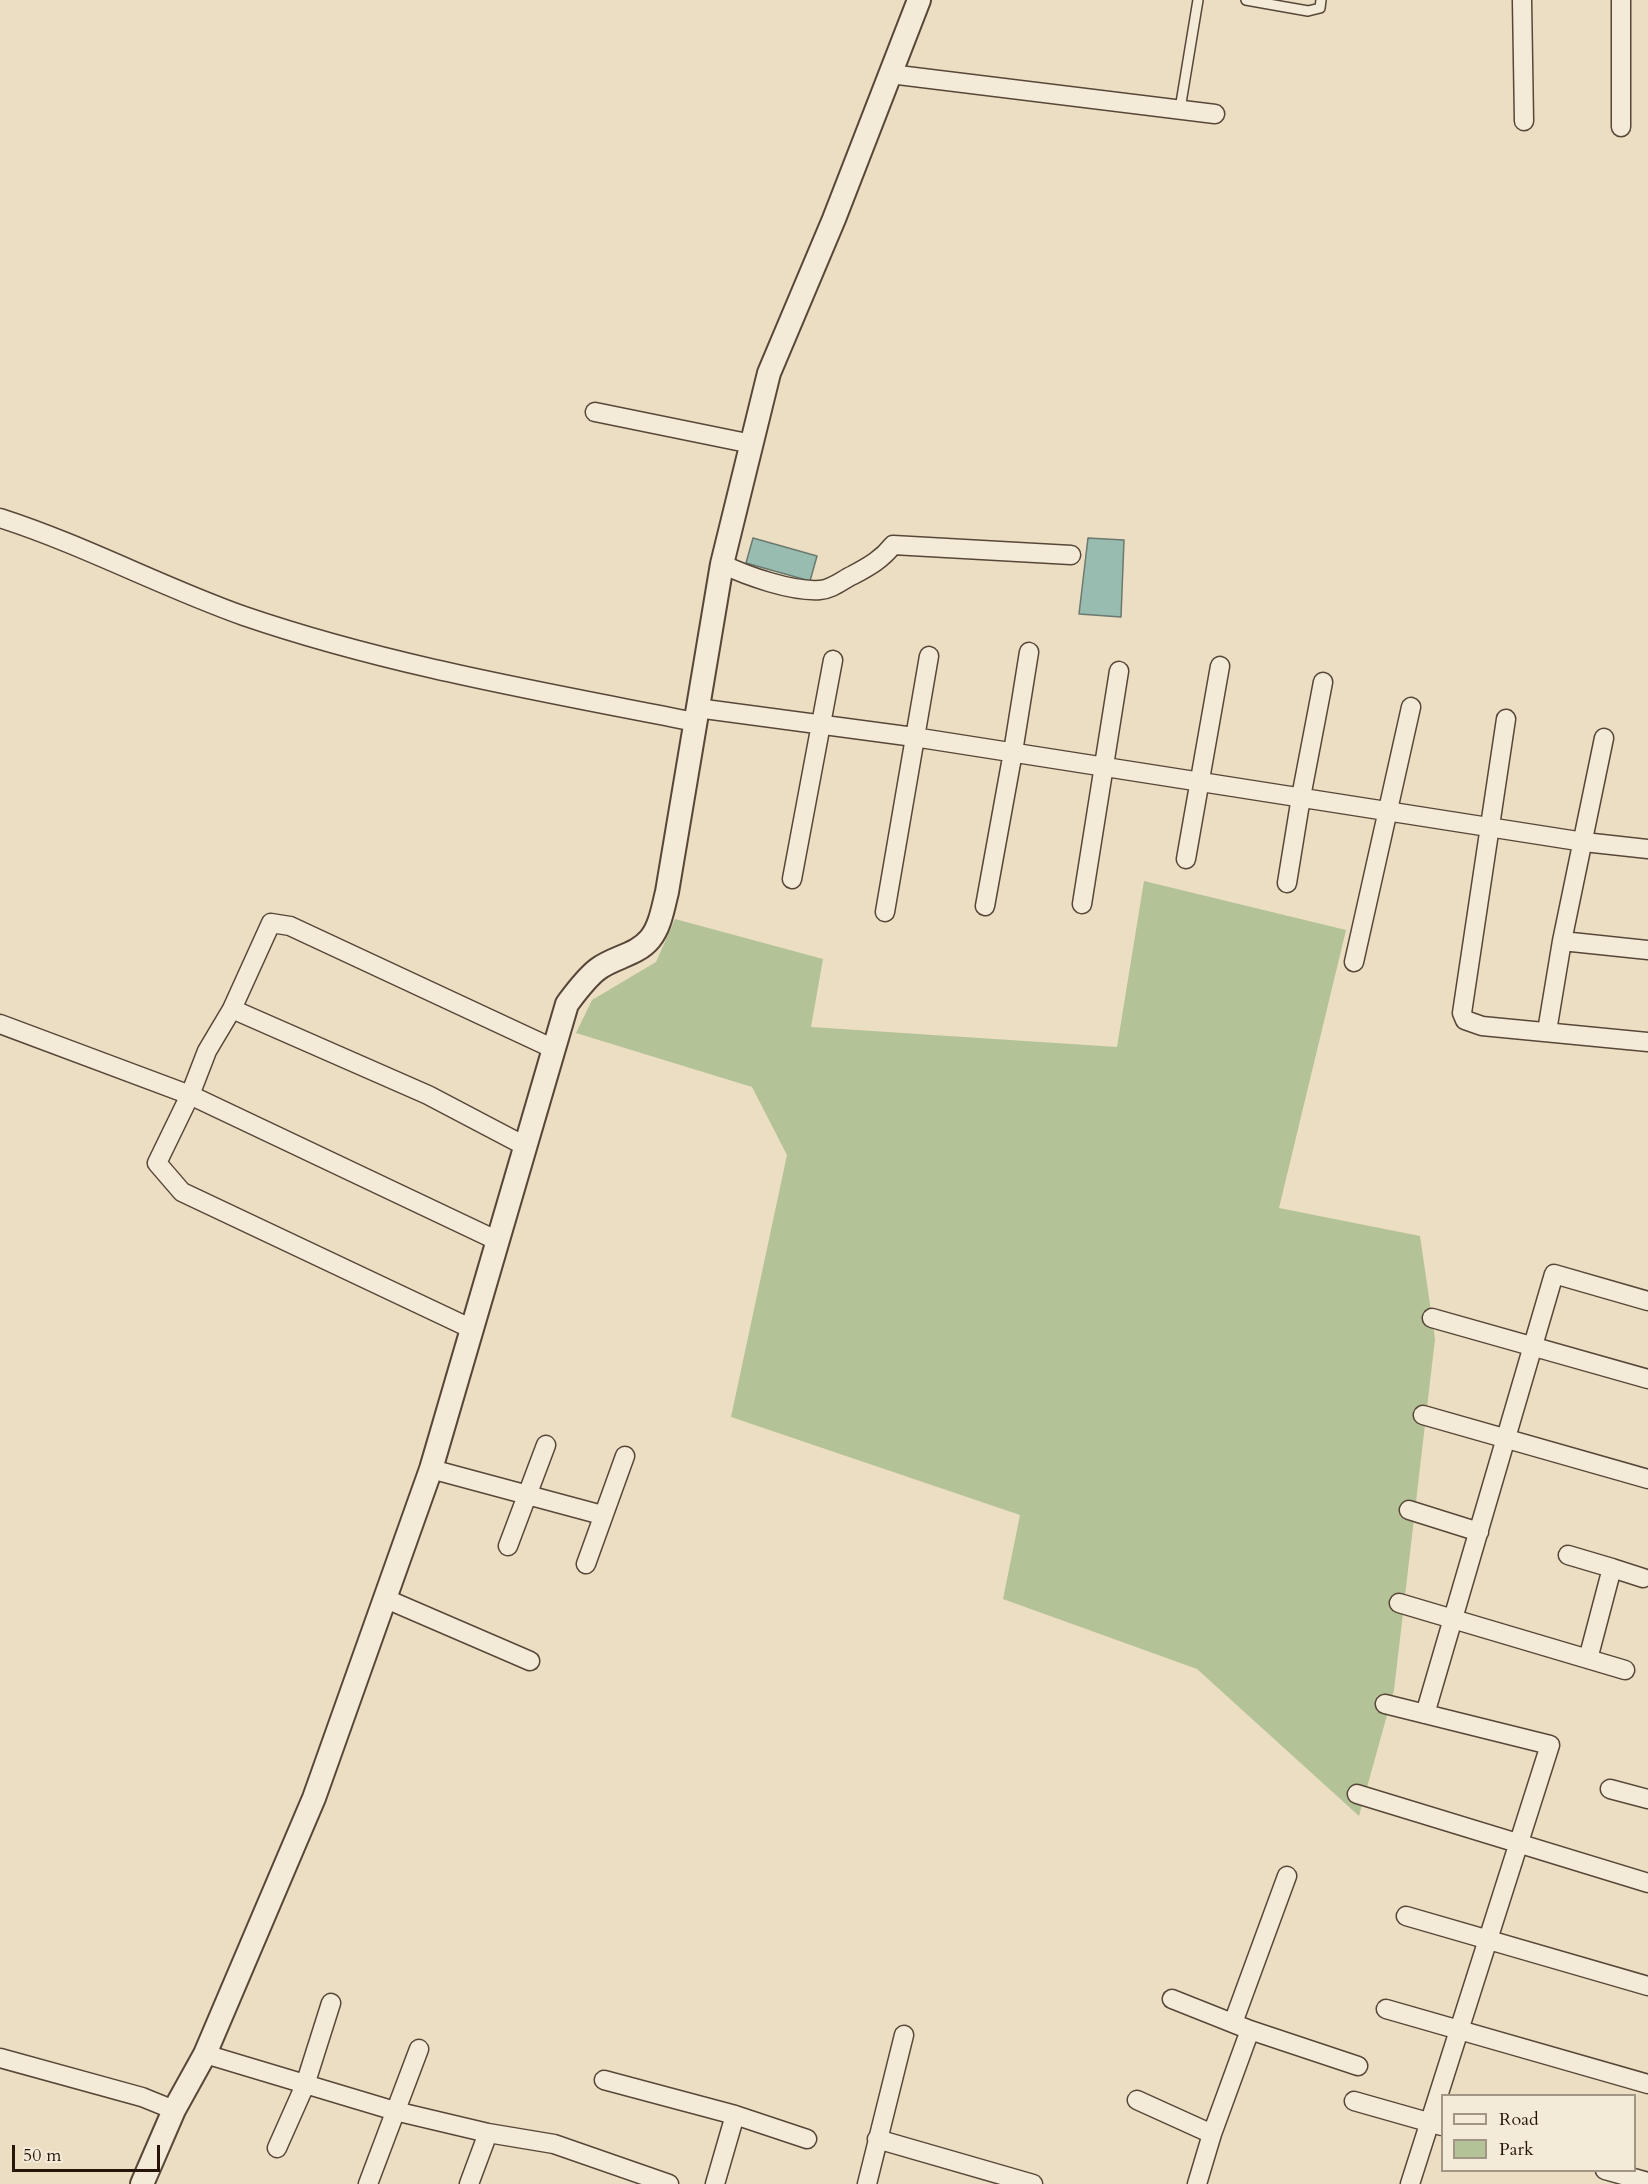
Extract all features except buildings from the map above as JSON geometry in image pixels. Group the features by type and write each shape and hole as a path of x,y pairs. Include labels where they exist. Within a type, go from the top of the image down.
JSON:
{"street":[{"path":"142,2184 174,2110 205,2054 314,1798 431,1469 567,1004 598,969 642,947 658,924 667,892 722,564 769,373 834,219 919,0"},
{"path":"1522,0 1524,121"},
{"path":"1621,0 1621,127"},
{"path":"890,74 1215,114"},
{"path":"595,412 752,444"},
{"path":"0,518 45,533 243,615 369,654 531,690 696,715 822,724 914,737 1584,842 1648,849"},
{"path":"722,564 736,571 791,587 820,590 834,586 868,568 882,558 893,545 1071,555"},
{"path":"985,906 1029,652"},
{"path":"885,912 929,656"},
{"path":"792,879 833,660"},
{"path":"1186,859 1220,666"},
{"path":"1082,904 1119,671"},
{"path":"1287,883 1323,682"},
{"path":"1354,962 1411,707"},
{"path":"1506,719 1462,1013 1466,1020 1473,1024 1648,1042"},
{"path":"1547,1032 1562,941 1604,738"},
{"path":"472,1329 182,1191 157,1163 190,1095 207,1051 231,1009 272,923 290,926 554,1050"},
{"path":"1562,941 1648,950"},
{"path":"231,1009 428,1095 525,1146"},
{"path":"0,1024 190,1095 498,1241"},
{"path":"1425,1714 1554,1274 1648,1301"},
{"path":"1432,1318 1648,1379"},
{"path":"1423,1415 1648,1479"},
{"path":"508,1546 546,1445"},
{"path":"586,1564 625,1456"},
{"path":"431,1469 602,1515"},
{"path":"1408,1510 1479,1532"},
{"path":"1568,1554 1643,1578"},
{"path":"1588,1659 1612,1568"},
{"path":"384,1598 530,1661"},
{"path":"1399,1603 1625,1670"},
{"path":"1386,1704 1550,1745 1459,2030 1443,2094"},
{"path":"1610,1789 1648,1799"},
{"path":"1357,1794 1648,1883"},
{"path":"1233,2023 1287,1876"},
{"path":"1406,1916 1648,1986"},
{"path":"1172,1999 1250,2030 1358,2066"},
{"path":"277,2148 305,2085 331,2003"},
{"path":"1386,2008 1648,2084"},
{"path":"1197,2184 1212,2134 1250,2030"},
{"path":"867,2184 904,2035"},
{"path":"368,2184 419,2049"},
{"path":"205,2054 395,2112 554,2145 669,2184"},
{"path":"0,2058 142,2097 174,2110"},
{"path":"604,2080 735,2115 807,2139"},
{"path":"1137,2100 1212,2134"},
{"path":"1354,2102 1436,2124"},
{"path":"1410,2184 1436,2124 1441,2104"},
{"path":"715,2184 735,2115"},
{"path":"469,2184 488,2133"},
{"path":"877,2139 1033,2184"},
{"path":"1612,2172 1648,2182"}],"lane":[{"path":"1180,109 1198,0"},
{"path":"1246,0 1308,11 1320,8 1321,0"}],"green space":[{"path":"1144,881 1346,930 1279,1208 1420,1236 1435,1339 1394,1690 1359,1816 1197,1669 1003,1599 1020,1515 731,1417 787,1155 752,1087 576,1033 592,1000 656,962 675,919 823,959 811,1027 1117,1047"}],"water":[{"path":"753,538 817,556 810,581 746,563"},
{"path":"1088,538 1124,540 1121,617 1079,614"}]}
